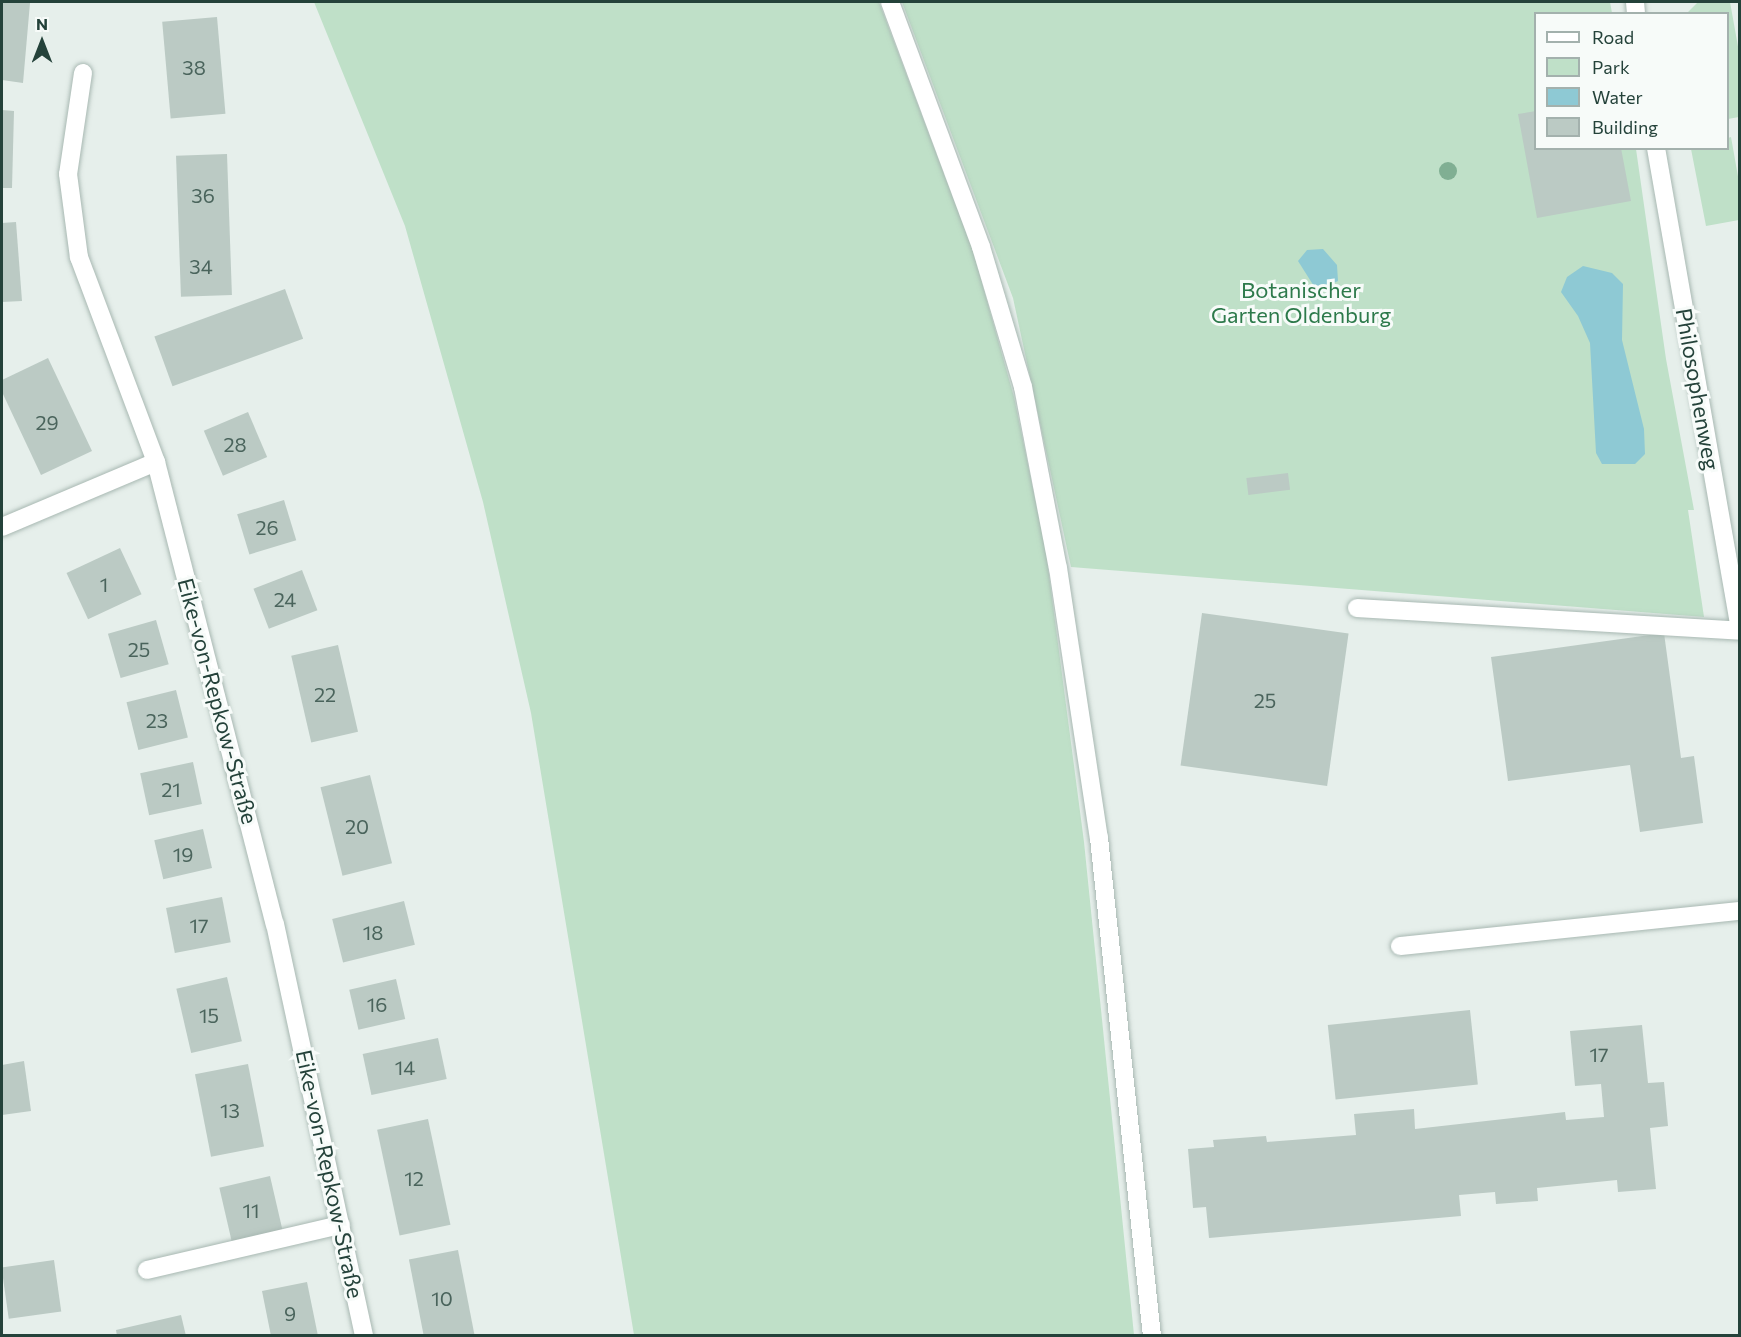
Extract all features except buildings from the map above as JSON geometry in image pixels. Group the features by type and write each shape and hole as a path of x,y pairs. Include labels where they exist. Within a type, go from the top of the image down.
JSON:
{"street":[{"path":"890,2 981,248 1023,387 1058,568 1099,838 1152,1335"},
{"name":"Eike-von-Repkow-Straße","path":"83,73 68,174 79,257 156,462 275,924 364,1335"},
{"name":"Philosophenweg","path":"1656,150 1740,631"},
{"path":"2,527 156,462"},
{"path":"1357,608 1740,631"},
{"path":"1400,946 1740,911"},
{"path":"147,1270 341,1225"}],"green space":[{"path":"314,2 879,2 973,251 1014,397 1046,552 1084,842 1134,1335 634,1335 531,713 483,502 405,226"},
{"name":"Botanischer Garten Oldenburg","path":"902,2 1610,2 1612,12 1534,12 1534,150 1636,150 1666,359 1694,510 1688,510 1704,617 1071,567 1013,298"},
{"path":"1698,2 1730,2 1739,52 1739,117 1729,119 1729,12 1688,12"},
{"path":"1731,137 1739,182 1739,220 1706,226 1691,150 1729,150 1729,138"}],"water":[{"path":"1323,249 1337,265 1338,281 1317,291 1298,261 1307,250"},
{"path":"1583,266 1612,273 1623,284 1622,340 1644,429 1645,454 1635,464 1602,464 1596,453 1590,343 1578,316 1561,292 1567,277"}]}
